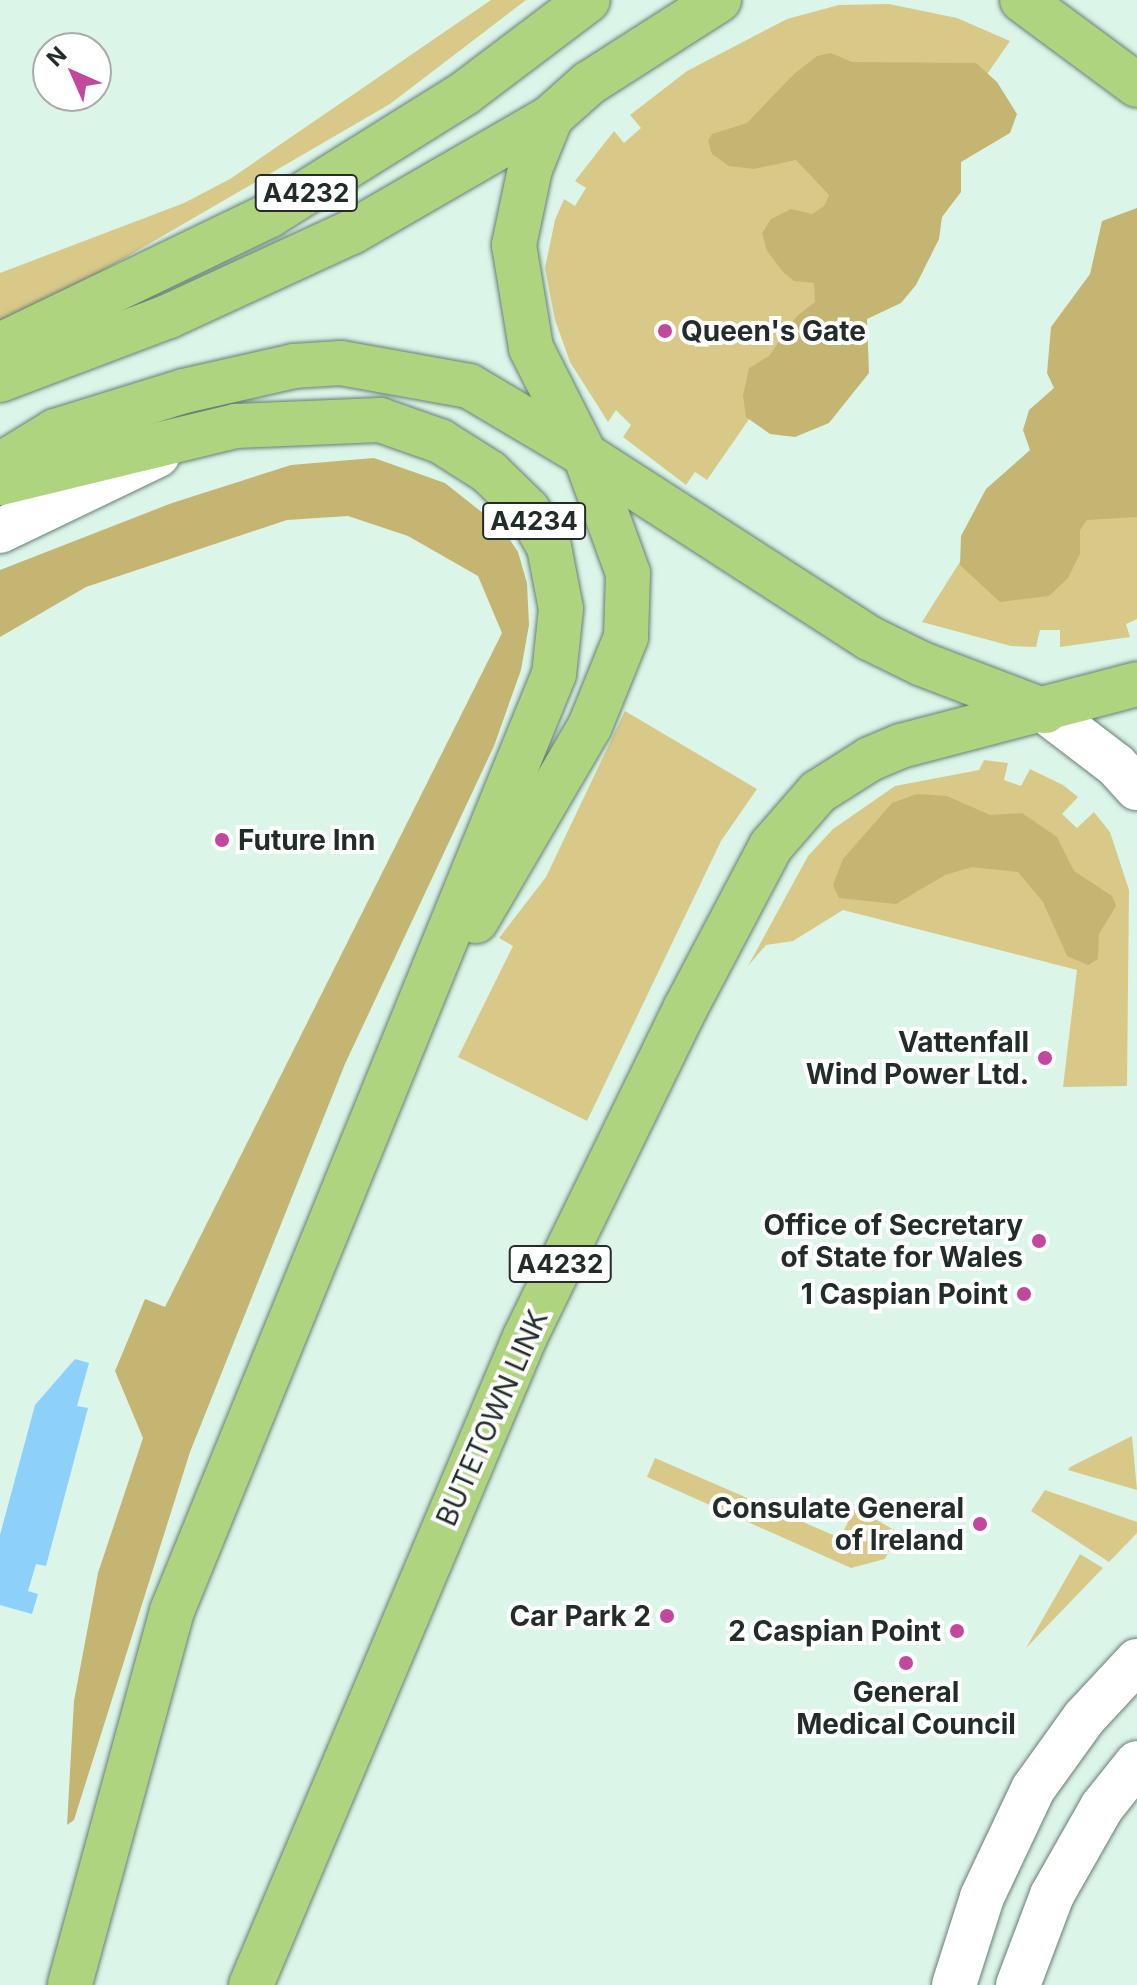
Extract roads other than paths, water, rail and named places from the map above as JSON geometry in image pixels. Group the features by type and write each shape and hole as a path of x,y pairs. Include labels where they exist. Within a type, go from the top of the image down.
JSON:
{"main road":[{"name":"A4232","path":"0,345 270,215 465,93 588,0"},
{"path":"0,380 169,316 352,232 551,117 589,83 719,0"},
{"path":"1022,0 1137,85"},
{"path":"70,1985 172,1611 395,1059 590,726 620,659 630,611 628,573 585,455 531,348 516,272 519,212 551,117"},
{"path":"0,465 55,431 184,391 294,366 341,363 469,386 585,455 869,638 1045,711"},
{"name":"A4234","path":"0,483 203,434 332,418 380,420 440,441 489,472 528,510 549,547 561,609 554,674 395,1059"},
{"name":"BUTETOWN LINK","path":"251,1985 525,1337 685,1009 771,846 818,792 870,759 901,746 1045,711 1137,684"}],"street":[{"path":"0,531 203,434"},
{"path":"1045,711 1116,765 1137,788"},
{"path":"954,1985 982,1897 1025,1803 1058,1751 1137,1661"},
{"path":"1018,1985 1052,1895 1102,1807 1137,1763"}],"water":[{"path":"75,1359 89,1363 77,1406 88,1408 46,1566 36,1564 28,1591 38,1594 32,1614 0,1605 0,1535 35,1405"}],"place":[{"name":"Queen's Gate","path":"665,331"},
{"name":"Future Inn","path":"222,840"},
{"name":"Vattenfall Wind Power Ltd.","path":"1045,1058"},
{"name":"Office of Secretary of State for Wales","path":"1039,1241"},
{"name":"1 Caspian Point","path":"1024,1294"},
{"name":"Consulate General of Ireland","path":"980,1524"},
{"name":"Car Park 2","path":"667,1616"},
{"name":"2 Caspian Point","path":"957,1631"},
{"name":"General Medical Council","path":"906,1663"}]}
